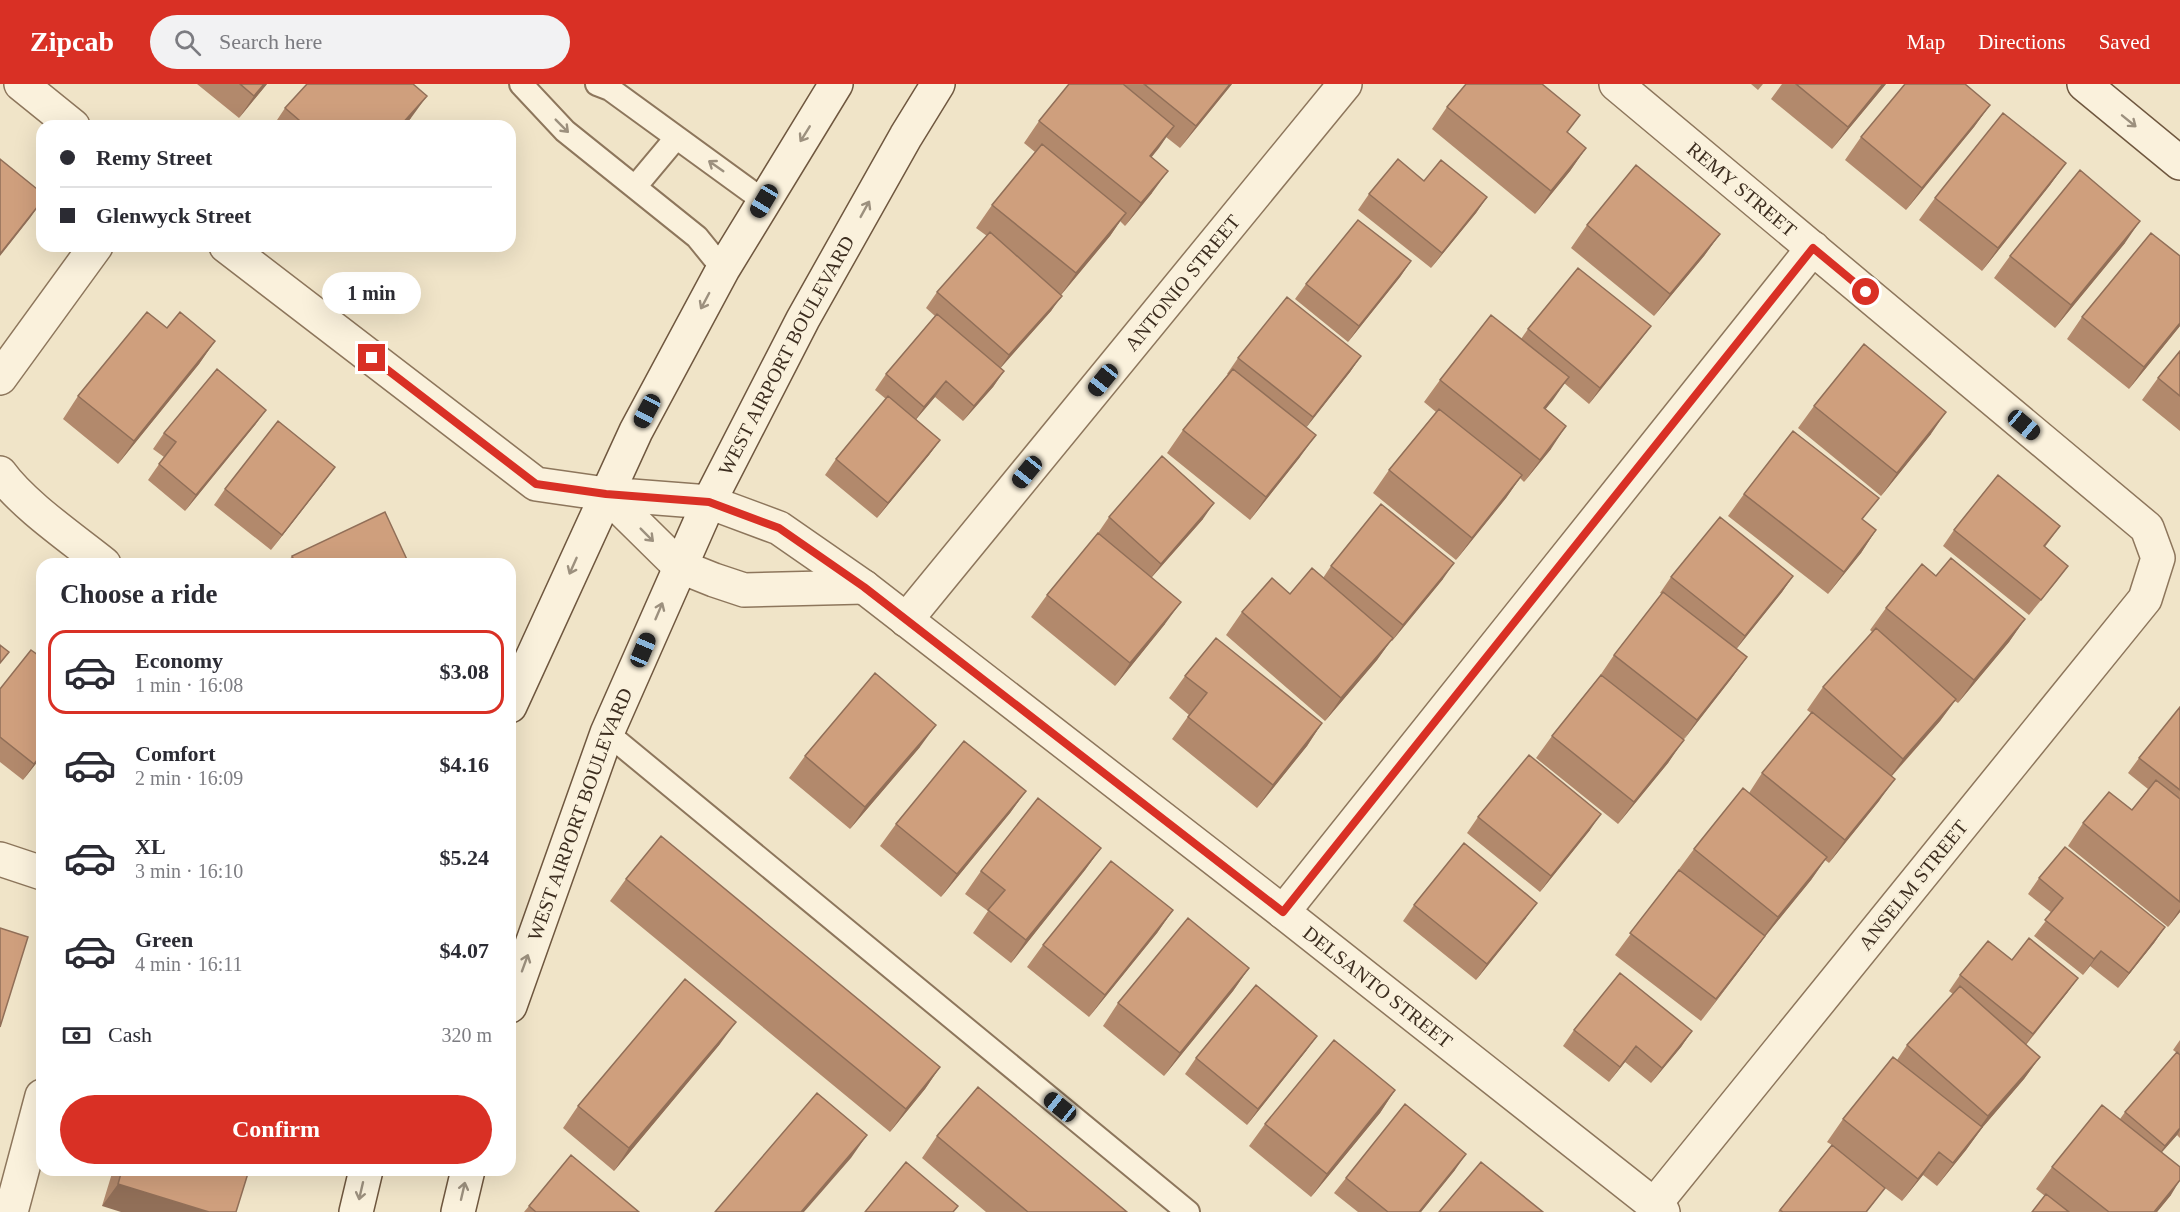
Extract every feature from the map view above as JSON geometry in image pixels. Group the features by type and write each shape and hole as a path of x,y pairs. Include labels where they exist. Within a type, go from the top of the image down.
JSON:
{"street":[{"path":"21,84 66,120"},
{"path":"516,693 636,431 723,269 836,84"},
{"name":"WEST AIRPORT BOULEVARD","path":"516,989 607,733 679,566 709,502 803,319 900,146 938,84"},
{"name":"ANTONIO STREET","path":"906,620 1345,84"},
{"name":"REMY STREET","path":"1616,84 2147,528 2158,558"},
{"path":"2084,84 2180,163"},
{"path":"1283,912 1813,248"},
{"path":"0,378 92,252"},
{"name":"DELSANTO STREET","path":"234,252 536,484 606,494 709,502 779,528 864,587 1283,912 1658,1208"},
{"path":"0,473 27,502 97,558"},
{"path":"606,494 679,566 744,590 864,587"},
{"name":"ANSELM STREET","path":"1658,1208 2145,599 2158,558"},
{"path":"0,859 36,871"},
{"path":"11,1212 36,1118"},
{"path":"356,1212 365,1176"},
{"path":"458,1212 467,1176"}],"lane":[{"path":"521,84 565,131 697,237 723,269"},
{"path":"597,84 610,89 764,201"},
{"path":"634,187 676,138"},
{"path":"607,733 1188,1212"}],"building":[{"path":"240,84 264,84 254,96"},
{"path":"307,84 413,84 427,96 405,120 299,120 285,108"},
{"path":"1069,84 1123,84 1174,126 1150,156 1168,171 1141,203 1039,121"},
{"path":"1144,84 1230,84 1196,126"},
{"path":"1466,84 1542,84 1580,115 1567,132 1586,148 1551,191 1447,107"},
{"path":"1796,84 1883,84 1848,127"},
{"path":"1905,84 1965,84 1990,105 1922,188 1861,137"},
{"path":"2003,113 2066,163 1998,248 1935,198"},
{"path":"1042,144 1126,213 1076,273 992,205"},
{"path":"0,159 36,188 36,209 0,254"},
{"path":"1398,159 1424,181 1441,160 1487,197 1442,253 1369,194"},
{"path":"1636,165 1720,234 1670,294 1587,225"},
{"path":"2080,170 2140,221 2071,305 2010,256"},
{"path":"1358,220 1411,261 1359,326 1306,284"},
{"path":"990,232 1062,296 1009,355 937,292"},
{"path":"2151,233 2180,256 2180,323 2144,367 2082,317"},
{"path":"1578,268 1651,326 1600,388 1528,329"},
{"path":"1287,297 1361,356 1313,417 1238,358"},
{"path":"147,312 167,328 180,312 215,341 134,441 78,396"},
{"path":"937,314 1004,371 974,406 946,381 924,407 886,374"},
{"path":"1491,315 1569,377 1544,408 1566,426 1540,460 1440,380"},
{"path":"1864,344 1946,412 1897,473 1814,406"},
{"path":"2180,351 2180,396 2158,378"},
{"path":"217,369 266,410 196,495 159,464 176,442 164,433"},
{"path":"1233,369 1316,435 1266,497 1183,430"},
{"path":"888,396 940,440 888,503 836,459"},
{"path":"1439,409 1522,475 1472,538 1389,470"},
{"path":"278,421 335,467 282,535 225,489"},
{"path":"1793,431 1879,498 1862,519 1876,530 1844,572 1744,494"},
{"path":"1162,456 1214,503 1161,564 1109,517"},
{"path":"1998,475 2060,526 2044,546 2068,566 2041,600 1954,530"},
{"path":"1381,504 1454,563 1403,625 1331,566"},
{"path":"385,512 406,558 293,558 292,556"},
{"path":"1720,517 1793,576 1745,636 1671,577"},
{"path":"1098,533 1181,602 1130,663 1047,595"},
{"path":"1951,558 2025,619 1974,680 1886,608 1922,564 1936,576"},
{"path":"1312,568 1393,638 1341,698 1242,612 1272,578 1290,594"},
{"path":"1663,592 1747,657 1697,720 1614,655"},
{"path":"1876,628 1956,699 1903,759 1823,687"},
{"path":"1216,638 1322,723 1273,785 1188,717 1207,693 1185,676"},
{"path":"0,645 9,652 0,663"},
{"path":"31,650 36,654 36,762 34,764 0,737 0,689"},
{"path":"875,673 936,725 865,807 805,756"},
{"path":"1601,675 1684,740 1634,802 1552,736"},
{"path":"2180,707 2180,790 2139,758"},
{"path":"1812,712 1895,779 1845,840 1762,773"},
{"path":"964,741 1026,791 957,874 896,824"},
{"path":"1529,755 1601,814 1551,876 1478,817"},
{"path":"2156,780 2180,799 2180,902 2083,823 2109,792 2132,810"},
{"path":"1743,788 1827,857 1778,917 1694,849"},
{"path":"1038,798 1101,848 1026,940 988,910 1005,890 981,871"},
{"path":"661,836 940,1067 906,1109 626,879"},
{"path":"1464,843 1537,903 1487,964 1414,905"},
{"path":"2065,847 2165,927 2129,973 2101,951 2094,959 2045,920 2063,898 2039,878"},
{"path":"1111,861 1173,910 1105,995 1043,945"},
{"path":"1679,870 1765,936 1716,999 1630,933"},
{"path":"1188,918 1249,968 1180,1053 1118,1003"},
{"path":"0,928 28,937 0,1027"},
{"path":"2029,938 2078,978 2033,1034 1960,975 1988,941 2012,960"},
{"path":"1620,973 1692,1031 1662,1068 1636,1046 1620,1067 1574,1030"},
{"path":"685,979 736,1022 629,1148 578,1106"},
{"path":"1256,985 1317,1036 1258,1109 1196,1058"},
{"path":"1960,986 2040,1057 1988,1116 1907,1045"},
{"path":"1334,1040 1395,1090 1327,1174 1265,1124"},
{"path":"2177,1052 2180,1055 2180,1128 2165,1146 2125,1112"},
{"path":"1893,1057 1982,1127 1953,1163 1939,1152 1918,1179 1843,1119"},
{"path":"978,1087 1127,1212 1028,1212 937,1136"},
{"path":"817,1093 867,1135 801,1212 715,1212"},
{"path":"1405,1104 1466,1154 1419,1212 1388,1212 1346,1178"},
{"path":"2102,1105 2180,1167 2180,1180 2154,1212 2109,1212 2052,1167"},
{"path":"1832,1145 1885,1188 1866,1212 1783,1212 1780,1210"},
{"path":"571,1155 639,1212 536,1212 529,1206"},
{"path":"906,1162 958,1206 953,1212 865,1212"},
{"path":"1481,1162 1543,1212 1439,1212"},
{"path":"120,1176 247,1176 236,1212 209,1212 118,1184"},
{"path":"2046,1194 2069,1212 2032,1212"}],"route":[{"path":"372,358 536,484 606,494 709,502 779,528 864,587 1283,912 1813,248 1866,292"}]}
